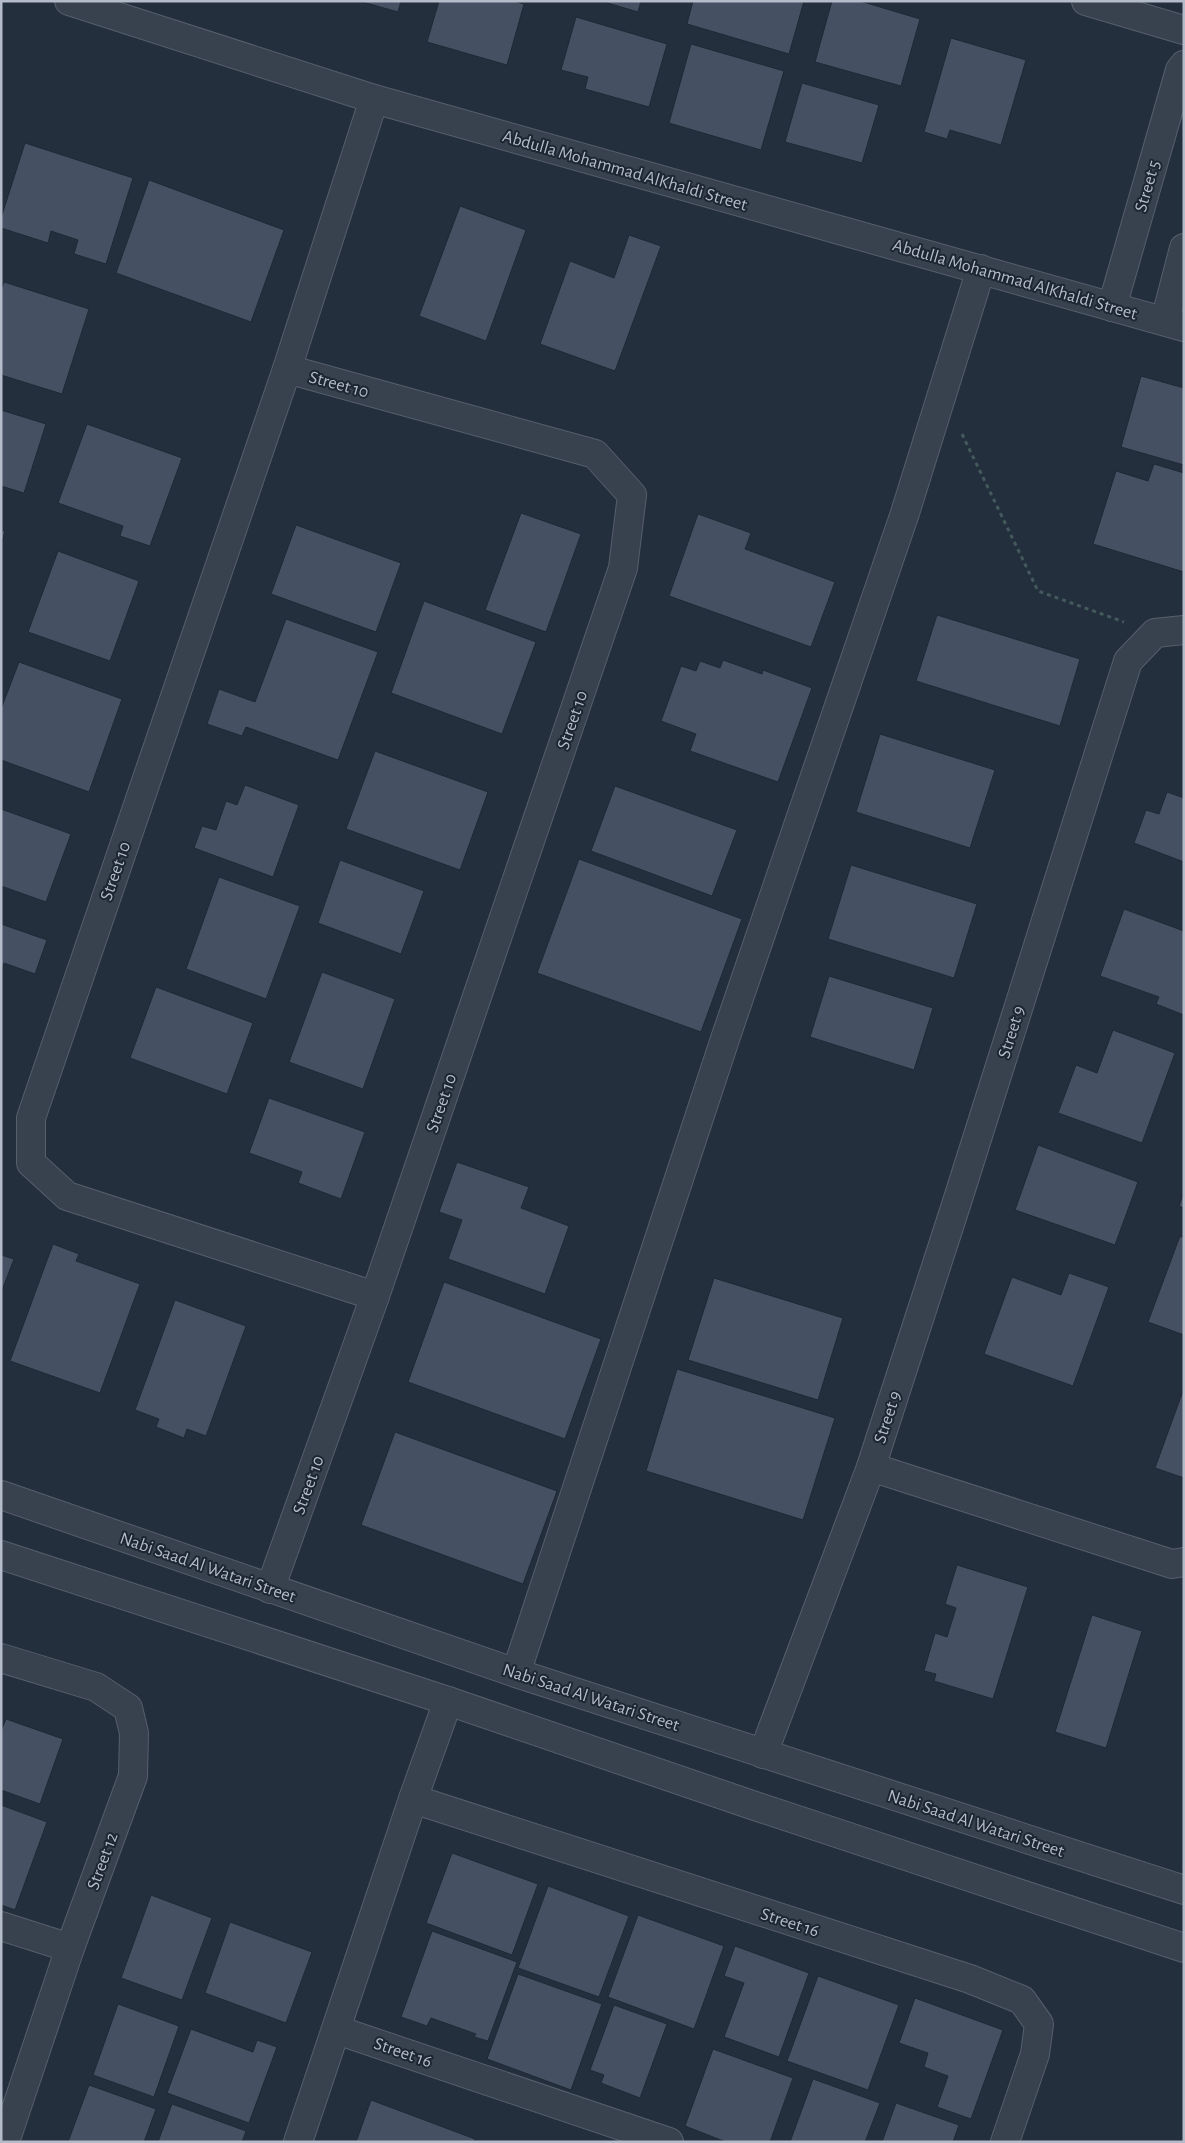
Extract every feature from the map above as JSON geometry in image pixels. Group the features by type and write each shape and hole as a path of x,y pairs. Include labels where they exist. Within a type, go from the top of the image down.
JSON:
{"street":[{"name":"Abdulla Mohammad AlKhaldi Street","path":"69,1 374,99 1174,324"},
{"path":"1086,1 1184,30"},
{"name":"Street 5","path":"1112,307 1180,70 1184,65"},
{"name":"Street 10","path":"374,99 287,369 31,1118 31,1164 67,1196 375,1296"},
{"path":"1174,324 1184,248"},
{"path":"516,1673 726,1036 901,522 981,269"},
{"name":"Street 10","path":"270,1589 375,1296 623,568 632,495 595,454 287,369"},
{"path":"1156,633 1184,630"},
{"name":"Street 9","path":"763,1754 871,1467 1128,660 1156,633"},
{"name":"Street 9","path":"871,1467 1172,1564 1184,1562"},
{"name":"Nabi Saad Al Watari Street","path":"1,1495 516,1673 1184,1890"},
{"path":"1,1555 448,1701 765,1810 1184,1948"},
{"name":"Street 12","path":"1,1658 96,1687 128,1708 134,1733 133,1776 70,1948 5,2142"},
{"path":"298,2142 448,1701"},
{"name":"Street 16","path":"413,1800 960,1976 1022,2000 1039,2024 1035,2054 1005,2142"},
{"path":"1,1926 70,1948"},
{"name":"Street 16","path":"337,2030 669,2142"}],"path":[{"path":"942,392 1038,591 1156,633"}],"building":[{"path":"359,1 401,1 398,12"},
{"path":"439,1 514,1 524,4 507,65 427,42"},
{"path":"601,1 641,1 638,12"},
{"path":"693,1 804,1 789,54 687,24"},
{"path":"832,1 860,1 920,19 901,86 815,62"},
{"path":"576,17 667,44 649,107 585,89 588,77 561,70"},
{"path":"951,38 1026,60 1001,145 950,130 947,139 924,132"},
{"path":"691,44 784,71 761,150 669,123"},
{"path":"802,83 879,105 862,163 785,142"},
{"path":"25,143 133,178 106,264 74,254 78,240 51,231 48,243 1,228 1,218"},
{"path":"149,180 284,230 251,322 116,273"},
{"path":"460,206 526,230 486,341 419,316"},
{"path":"629,235 661,246 615,371 540,344 570,261 614,278"},
{"path":"4,282 89,309 62,394 1,375 1,290"},
{"path":"1141,376 1184,388 1184,465 1121,447"},
{"path":"1,410 46,424 24,493 1,486"},
{"path":"87,424 182,458 150,546 120,536 123,526 58,503"},
{"path":"1154,464 1184,473 1184,572 1093,544 1116,471 1148,481"},
{"path":"521,513 581,534 546,632 485,610"},
{"path":"698,514 751,533 745,549 835,582 811,647 669,596"},
{"path":"296,525 401,563 376,632 271,594"},
{"path":"1,530 5,531 1,545"},
{"path":"58,551 139,581 110,661 28,632"},
{"path":"424,601 536,642 502,734 391,693"},
{"path":"937,615 1080,659 1060,726 916,681"},
{"path":"286,619 378,652 338,760 246,727 242,736 207,724 219,689 255,702"},
{"path":"723,660 762,674 763,670 812,688 778,782 690,751 696,734 661,721 681,666 696,671 700,661 720,668"},
{"path":"19,662 122,699 89,792 1,760 1,709"},
{"path":"880,734 995,770 970,848 856,812"},
{"path":"375,751 488,792 460,870 346,829"},
{"path":"245,785 299,805 273,877 194,848 202,826 216,830 226,801 237,805"},
{"path":"615,786 737,830 712,896 591,851"},
{"path":"1167,792 1184,798 1184,862 1134,843 1146,810 1159,814"},
{"path":"1,809 71,834 46,902 1,886"},
{"path":"579,859 742,919 701,1032 537,973"},
{"path":"340,860 424,891 401,954 318,923"},
{"path":"851,865 977,904 954,978 828,939"},
{"path":"219,877 300,906 266,999 186,969"},
{"path":"1124,909 1184,931 1184,1015 1156,1004 1159,997 1100,976"},
{"path":"1,924 47,940 35,974 4,963 1,971"},
{"path":"322,972 395,999 363,1089 289,1062"},
{"path":"829,976 933,1008 914,1070 810,1037"},
{"path":"156,987 253,1023 227,1094 130,1058"},
{"path":"1113,1030 1175,1053 1142,1143 1058,1113 1076,1065 1097,1073"},
{"path":"269,1098 365,1132 341,1199 298,1183 302,1172 249,1153"},
{"path":"1038,1145 1138,1182 1115,1245 1015,1210"},
{"path":"457,1162 529,1187 521,1208 569,1226 545,1294 448,1259 462,1220 439,1212"},
{"path":"1184,1192 1184,1208 1179,1206"},
{"path":"1180,1236 1184,1238 1184,1335 1148,1322"},
{"path":"53,1244 79,1254 76,1261 140,1284 100,1393 10,1361"},
{"path":"1,1255 14,1259 1,1293"},
{"path":"1069,1273 1109,1287 1073,1386 984,1354 1012,1277 1061,1295"},
{"path":"714,1278 843,1318 818,1400 688,1360"},
{"path":"444,1282 601,1339 565,1439 408,1382"},
{"path":"175,1300 246,1326 206,1436 187,1429 184,1438 156,1427 159,1419 135,1410"},
{"path":"677,1369 835,1418 803,1520 646,1471"},
{"path":"1184,1388 1184,1478 1155,1468"},
{"path":"395,1432 557,1491 523,1584 361,1525"},
{"path":"957,1565 1028,1587 993,1699 934,1681 936,1674 924,1671 935,1633 947,1637 956,1608 945,1604"},
{"path":"1092,1615 1142,1631 1106,1748 1055,1732"},
{"path":"6,1719 63,1739 40,1804 1,1790 1,1731"},
{"path":"1,1805 47,1822 15,1910 1,1905"},
{"path":"452,1853 538,1884 512,1955 426,1923"},
{"path":"548,1886 629,1916 599,1997 518,1968"},
{"path":"151,1895 212,1918 182,2000 121,1978"},
{"path":"638,1915 724,1946 694,2029 608,1997"},
{"path":"230,1922 312,1952 286,2023 205,1993"},
{"path":"432,1931 517,1962 488,2041 474,2037 476,2034 431,2018 427,2026 401,2017"},
{"path":"735,1946 809,1973 779,2057 724,2037 744,1983 724,1976"},
{"path":"518,1974 602,2004 571,2090 487,2059"},
{"path":"818,1976 899,2005 868,2090 787,2061"},
{"path":"915,1998 1003,2030 971,2119 937,2107 948,2076 924,2067 928,2053 899,2043"},
{"path":"118,2004 179,2026 154,2097 93,2075"},
{"path":"614,2005 667,2024 640,2098 601,2083 604,2075 590,2070"},
{"path":"191,2029 253,2052 257,2040 277,2047 249,2123 167,2093"},
{"path":"713,2049 793,2078 770,2142 726,2142 685,2126"},
{"path":"813,2079 880,2103 865,2142 790,2142"},
{"path":"89,2085 156,2109 144,2142 68,2142"},
{"path":"371,2100 475,2139 474,2142 356,2142"},
{"path":"896,2103 959,2125 953,2142 882,2142"},
{"path":"172,2104 246,2131 242,2142 158,2142"}]}
